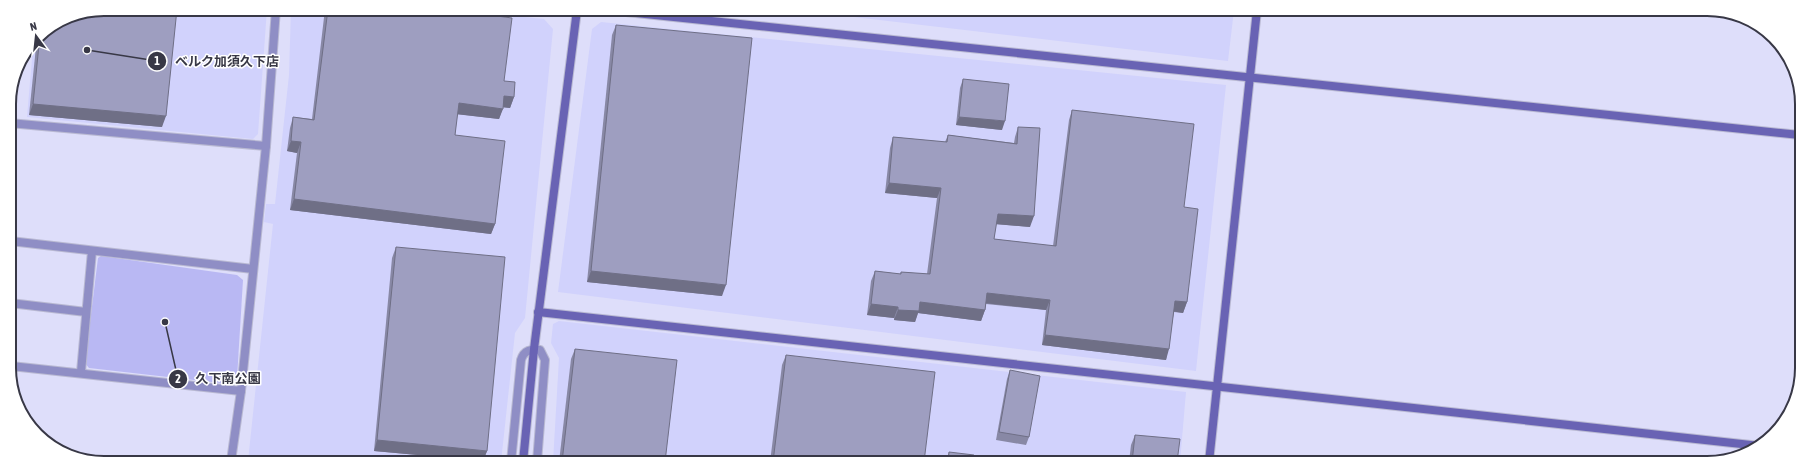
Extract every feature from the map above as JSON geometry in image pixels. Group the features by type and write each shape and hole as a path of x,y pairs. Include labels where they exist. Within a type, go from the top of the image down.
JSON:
{"street":[{"path":"232,456 241,391 252,268 266,146 275,16"},
{"path":"524,456 538,312 575,16"},
{"path":"666,16 1250,76 1795,134"},
{"path":"1210,456 1256,16"},
{"path":"16,123 266,146"},
{"path":"16,242 252,268"},
{"path":"80,372 92,251"},
{"path":"16,304 86,312"},
{"path":"538,312 1749,445"},
{"path":"512,456 521,360 523,354 528,350 534,349 540,350 545,360 538,456"},
{"path":"16,366 80,372 241,391"}],"shaded area":[{"path":"104,16 266,16 258,134 253,139 27,117 32,56 56,56 56,30 70,23 87,18"},
{"path":"291,16 516,16 544,19 553,29 525,318 515,333 502,456 249,456 273,224 264,222 266,204 275,204 289,75"},
{"path":"845,16 1233,16 1228,61"},
{"path":"601,22 1226,85 1196,371 558,292 592,29"},
{"path":"101,256 237,275 243,280 237,378 229,384 89,368 85,363 98,258"},
{"path":"559,321 1186,392 1181,456 553,456 559,358 551,343 553,324"}],"building":[{"path":"104,16 176,16 166,116 33,104 38,56 56,56 56,30 76,21"},
{"path":"327,16 497,16 512,18 504,81 515,82 514,97 504,96 503,109 459,103 455,135 505,141 495,224 294,199 301,142 291,141 293,117 314,120"},
{"path":"616,25 752,38 726,285 591,271"},
{"path":"963,79 1009,84 1005,121 959,117"},
{"path":"1072,110 1194,124 1184,207 1198,209 1187,302 1175,301 1169,349 1045,335 1050,300 987,293 985,310 920,302 919,311 898,310 898,307 871,304 875,271 901,274 901,272 930,274 941,188 889,183 893,137 947,142 948,135 1017,144 1018,127 1040,128 1034,216 998,214 994,239 1056,246"},
{"path":"396,247 505,257 487,451 377,440"},
{"path":"575,349 677,360 666,456 563,456"},
{"path":"786,355 935,372 925,456 774,456"},
{"path":"1010,370 1040,376 1029,437 999,432"},
{"path":"1135,435 1180,439 1178,456 1133,456"},
{"path":"949,452 974,455 974,456 949,456"}],"place":[{"name":"ベルク加須久下店","path":"87,50"},
{"name":"久下南公園","path":"165,322"}]}
